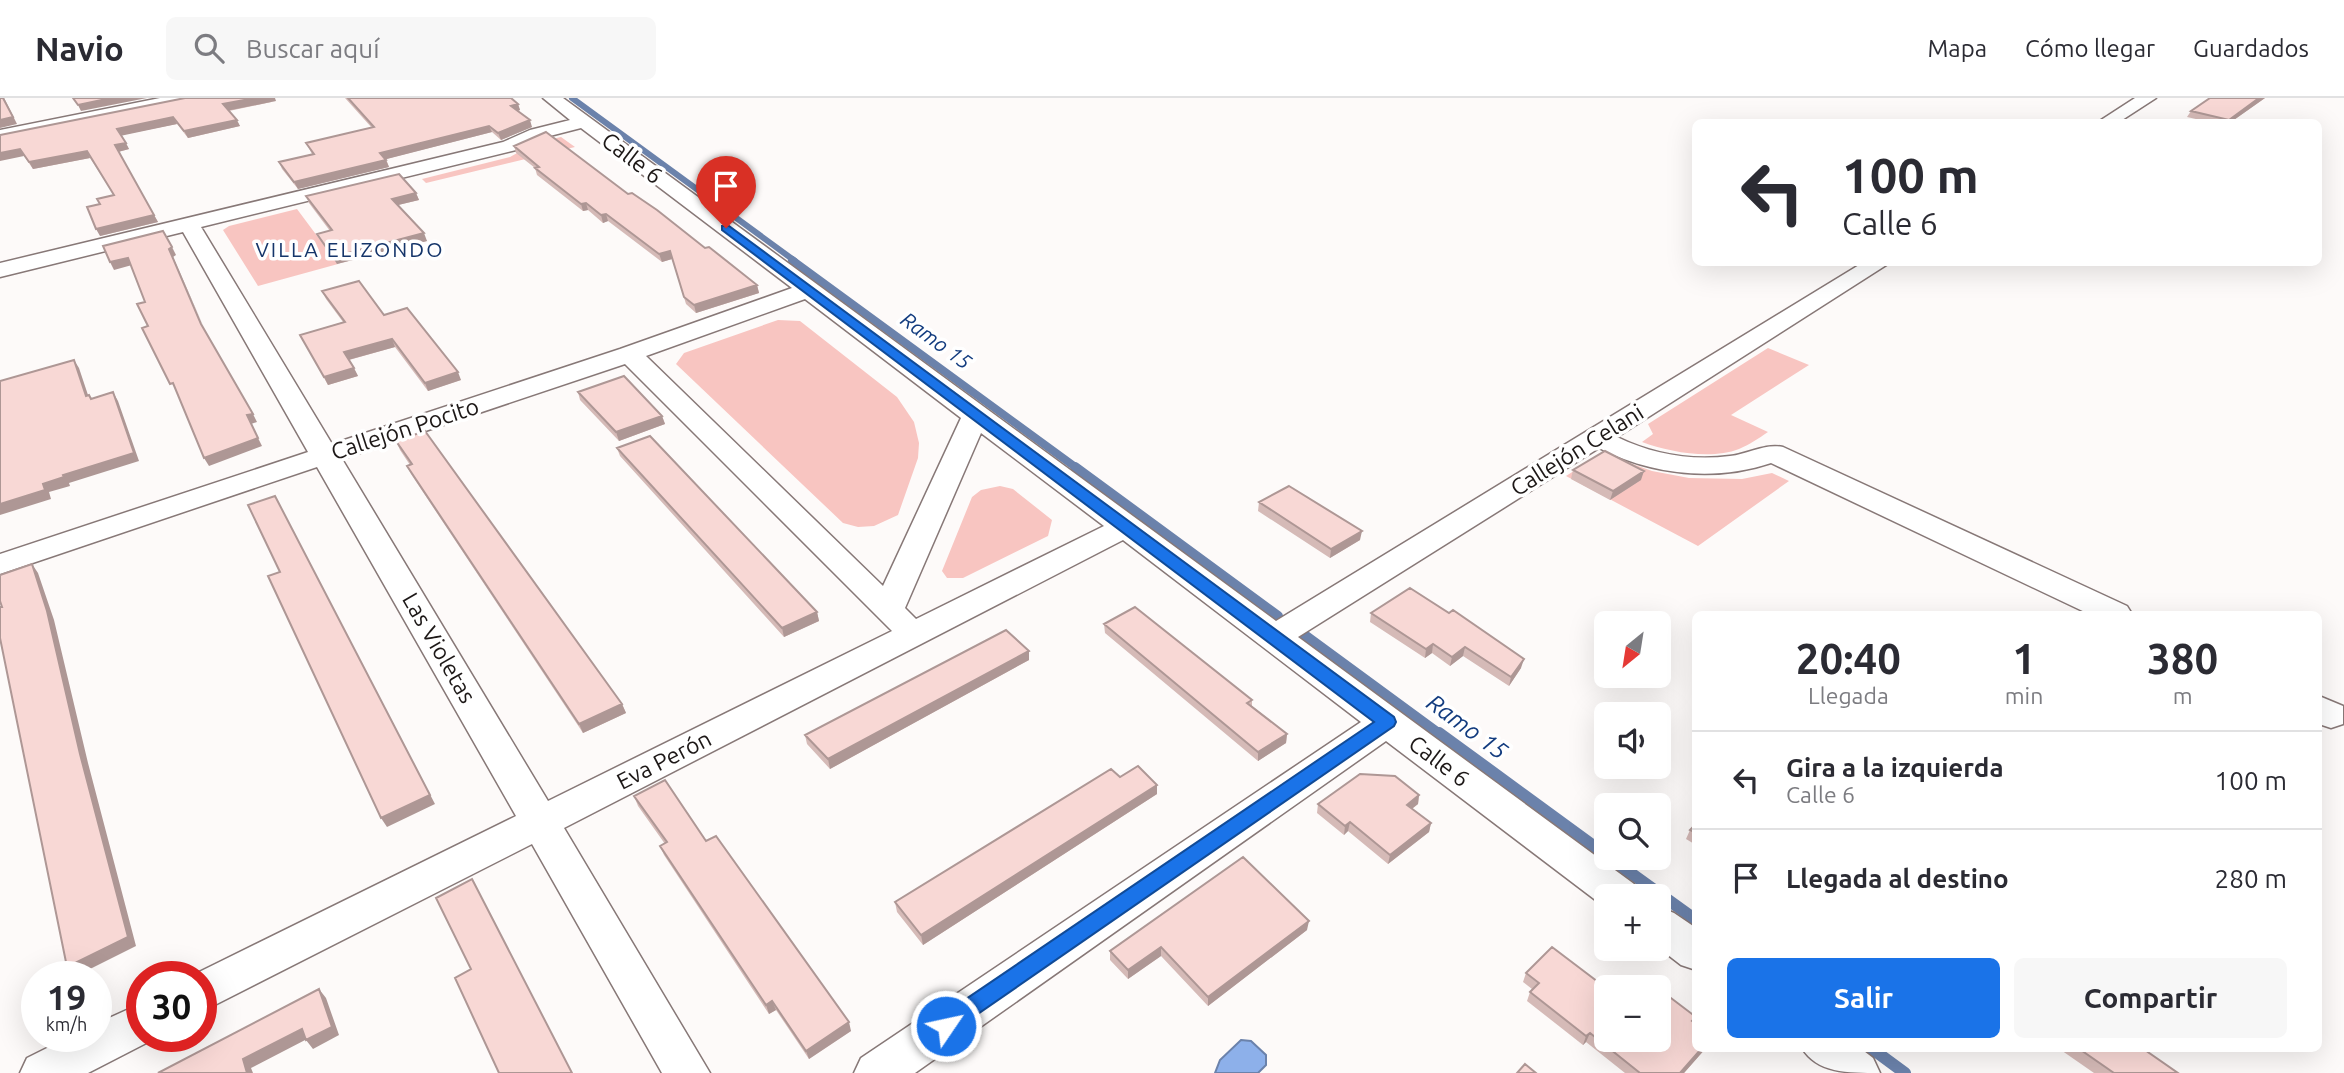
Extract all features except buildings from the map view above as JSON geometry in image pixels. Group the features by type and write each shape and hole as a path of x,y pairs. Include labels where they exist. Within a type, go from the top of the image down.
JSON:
{"street":[{"path":"0,135 186,98"},
{"name":"Calle 6","path":"552,98 1604,884"},
{"path":"2112,119 2147,98"},
{"path":"0,270 509,146 537,134 584,122"},
{"name":"Las Violetas","path":"189,224 687,1073"},
{"name":"Callejón Celani","path":"1274,637 1874,266"},
{"name":"Callejón Pocito","path":"0,564 629,354 809,290"},
{"path":"629,354 901,622 976,415"},
{"path":"1597,437 1639,455 1694,465 1746,462 1773,453 2110,611"},
{"name":"Eva Perón","path":"217,985 541,822 901,622 1126,527"},
{"path":"877,1073 1387,722"},
{"path":"1671,934 1692,949"},
{"path":"43,1073 126,1031"},
{"path":"1829,1052 1857,1073"}],"shaded area":[{"path":"561,137 575,147 426,183 422,179 510,157 535,143"},
{"path":"297,209 338,264 258,286 223,230 229,226"},
{"path":"778,320 800,321 897,397 914,422 919,443 918,458 898,515 874,526 858,527 843,523 676,364 684,353"},
{"path":"1768,348 1809,365 1731,415 1768,432 1739,449 1716,454 1677,452 1642,442 1653,434 1648,424"},
{"path":"1602,453 1652,471 1689,478 1742,479 1772,473 1789,481 1698,546 1566,476"},
{"path":"1000,486 1013,489 1052,520 1048,536 963,578 947,578 942,571 972,497 981,490"}],"water":[{"path":"1241,1040 1251,1041 1266,1055 1266,1065 1258,1073 1215,1073 1220,1060"}],"waterway":[{"name":"Ramo 15","path":"572,98 795,261"},
{"name":"Ramo 15","path":"792,260 1078,469"},
{"name":"Ramo 15","path":"1075,467 1278,616"},
{"name":"Ramo 15","path":"1302,633 1441,735"},
{"name":"Ramo 15","path":"1439,733 1594,846"},
{"name":"Ramo 15","path":"1627,870 1692,917"},
{"name":"Ramo 15","path":"1876,1052 1905,1073"}],"district":[{"name":"VILLA ELIZONDO","path":"350,250"}],"route":[{"path":"726,228 1387,722 946,1026"}]}
